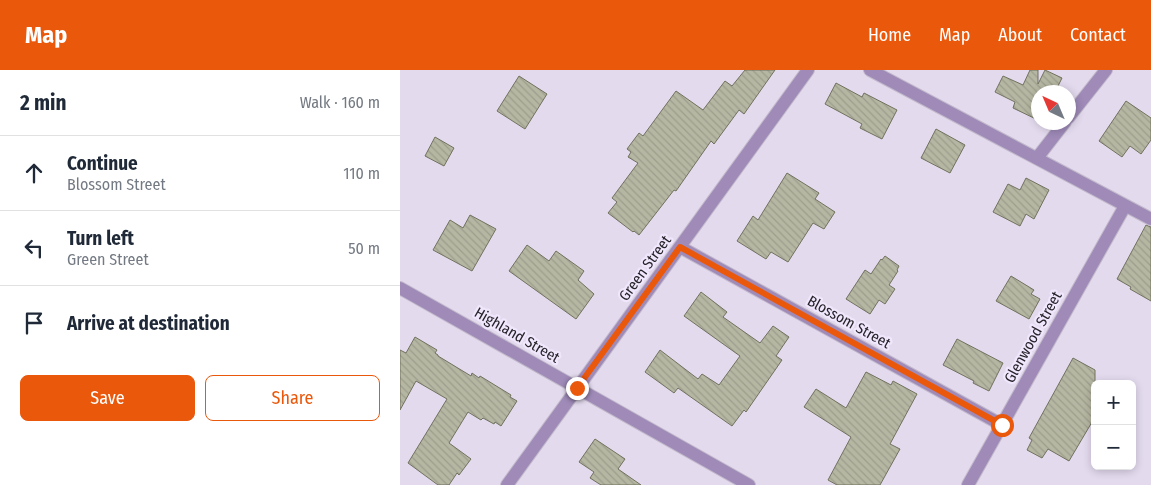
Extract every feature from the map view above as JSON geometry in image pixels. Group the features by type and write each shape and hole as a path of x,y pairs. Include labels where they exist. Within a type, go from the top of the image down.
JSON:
{"street":[{"name":"Green Street","path":"507,485 808,70"},
{"path":"870,70 1151,219"},
{"path":"1076,108 1106,70"},
{"path":"1037,158 1059,130"},
{"name":"Glenwood Street","path":"968,485 1125,206"},
{"name":"Blossom Street","path":"680,247 1002,425"},
{"name":"Highland Street","path":"400,288 749,485"}],"building":[{"path":"745,70 775,70 744,114 739,110 714,144 711,141 676,191 674,190 639,235 608,213 617,202 612,198 638,163 628,157 631,152 627,149 639,133 643,136 676,91 703,110 725,81 732,86"},
{"path":"1030,70 1038,70 1038,84 1045,70 1062,78 1058,85 1031,85 1031,117 1013,108 1015,102 995,92 1003,76 1023,85"},
{"path":"519,76 547,94 525,129 497,111"},
{"path":"836,83 862,97 864,93 897,110 882,139 860,128 862,124 825,104"},
{"path":"1126,101 1151,118 1151,140 1141,154 1130,146 1122,157 1099,141"},
{"path":"936,129 965,145 950,173 921,158"},
{"path":"435,137 454,148 444,166 425,156"},
{"path":"787,173 819,193 815,199 835,212 824,229 813,223 788,262 771,252 766,259 737,241 753,216 758,220"},
{"path":"1026,178 1049,190 1034,219 1026,214 1020,226 993,212 1008,184 1020,190"},
{"path":"470,215 496,229 472,271 433,250 450,220 463,228"},
{"path":"1146,225 1151,227 1151,301 1117,279"},
{"path":"527,245 549,261 556,251 584,271 578,280 594,294 576,319 509,271"},
{"path":"885,256 899,266 889,285 895,289 885,304 879,300 870,314 846,299 865,270 871,274"},
{"path":"1011,276 1034,290 1031,294 1040,299 1029,319 996,301"},
{"path":"701,292 727,312 723,317 760,343 773,326 789,337 776,356 782,360 746,412 744,410 732,426 678,388 674,393 645,372 660,350 698,379 702,374 719,385 740,356 684,316"},
{"path":"415,337 437,350 435,353 438,356 471,376 472,373 479,378 480,376 511,395 510,397 517,401 501,426 483,418 481,420 468,412 449,443 471,459 459,475 457,473 449,485 438,485 408,463 447,399 416,381 400,410 400,350 406,353"},
{"path":"957,339 1003,363 989,391 943,365"},
{"path":"1073,358 1095,370 1095,380 1091,380 1091,424 1069,461 1048,449 1042,458 1027,450 1032,440 1029,438"},
{"path":"866,372 891,385 893,381 917,394 890,444 900,449 880,485 837,485 828,480 851,437 804,407 816,389 846,408"},
{"path":"595,439 625,459 618,469 641,485 601,485 590,478 594,472 579,462"}],"route":[{"path":"577,388 680,247 1002,425"}]}
